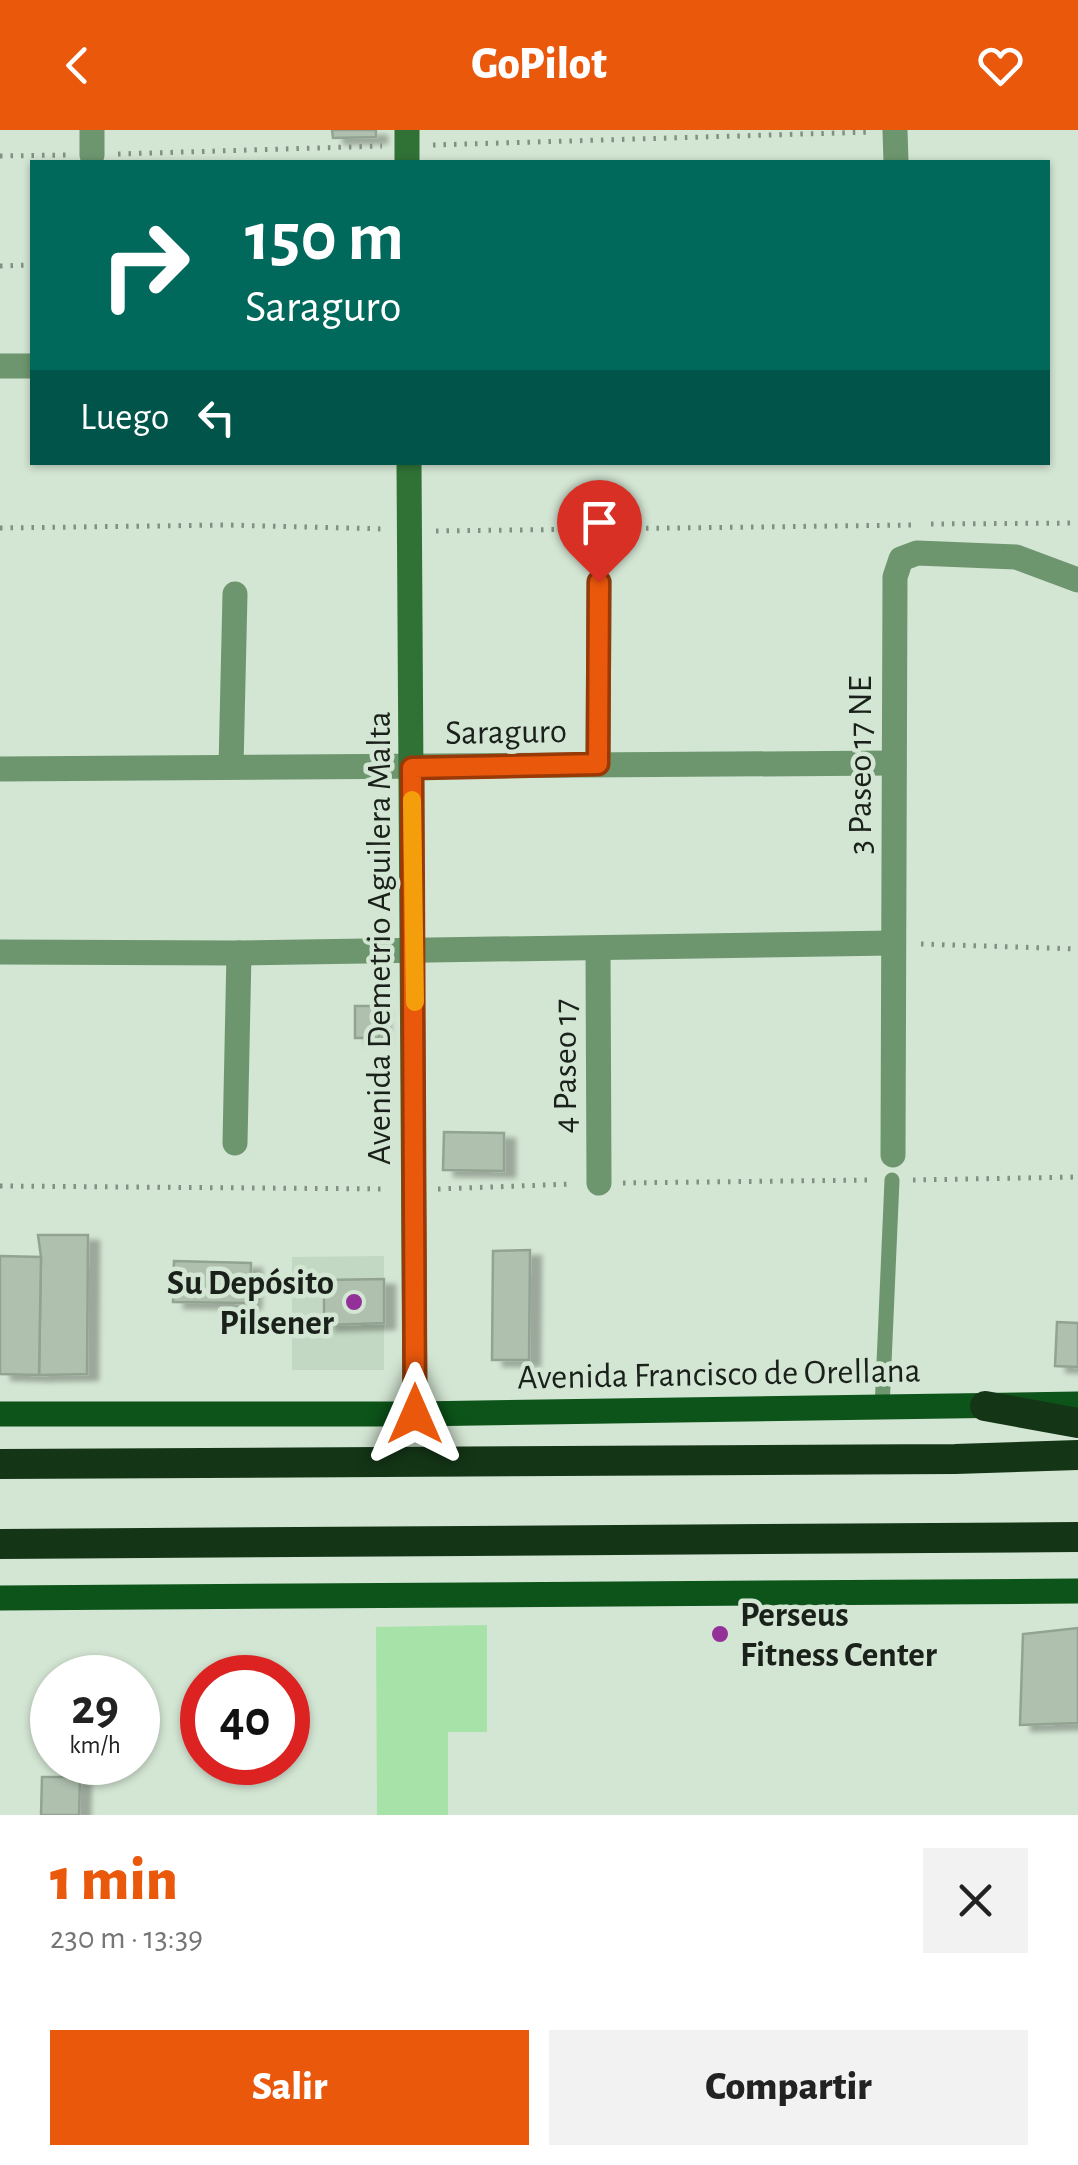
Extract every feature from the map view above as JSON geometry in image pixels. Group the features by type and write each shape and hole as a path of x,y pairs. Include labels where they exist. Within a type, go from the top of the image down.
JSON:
{"highway":[{"path":"985,1406 1078,1422"},
{"path":"0,1464 1078,1455"},
{"path":"0,1544 1078,1537"}],"main road":[{"name":"Avenida Francisco de Orellana","path":"0,1414 415,1414 1078,1404"},
{"path":"0,1598 1078,1591"}],"street":[{"path":"896,130 896,160"},
{"path":"0,366 30,366"},
{"name":"Avenida Demetrio Aguilera Malta","path":"409,465 415,1414"},
{"name":"3 Paseo 17 NE","path":"892,1168 895,577 901,558 917,553 1016,556 1078,580"},
{"path":"598,764 599,582"},
{"path":"232,767 235,594"},
{"name":"Saraguro","path":"0,769 894,763"},
{"path":"0,952 238,953 893,943"},
{"name":"4 Paseo 17","path":"598,949 599,1184"},
{"path":"235,1143 238,953"}],"lane":[{"name":"3 Paseo 17 NE","path":"882,1409 892,1168"}],"path":[{"path":"0,156 92,142 407,146 896,130"},
{"path":"0,266 30,266"},
{"path":"0,528 227,526 410,531 1078,522"},
{"path":"893,943 1078,949"},
{"path":"0,1186 415,1190 892,1168 1078,1177"}],"shaded area":[{"name":"Su Depósito Pilsener","path":"384,1256 384,1370 292,1370 292,1257"}],"green space":[{"path":"487,1625 487,1732 448,1732 448,1815 377,1815 376,1627"}],"building":[{"path":"332,130 376,130 376,137 333,138"},
{"path":"355,1006 379,1006 379,1038 355,1038"},
{"path":"444,1132 504,1133 504,1171 443,1170"},
{"path":"38,1235 88,1235 87,1374 39,1375"},
{"path":"530,1250 529,1360 492,1360 493,1251"},
{"path":"0,1256 41,1257 39,1375 0,1374"},
{"path":"174,1261 251,1263 250,1303 173,1302"},
{"name":"Su Depósito Pilsener","path":"384,1279 384,1323 324,1325 324,1280"},
{"path":"1057,1322 1078,1323 1078,1367 1055,1366"},
{"path":"1078,1628 1078,1723 1020,1725 1023,1634"},
{"path":"42,1785 80,1785 79,1815 41,1815"}],"slow traffic":[{"path":"412,800 415,1002"}],"place":[{"name":"Su Depósito Pilsener","path":"354,1302"},
{"name":"Perseus Fitness Center","path":"720,1634"}],"route":[{"path":"415,1414 412,768 598,764 599,582"}]}
